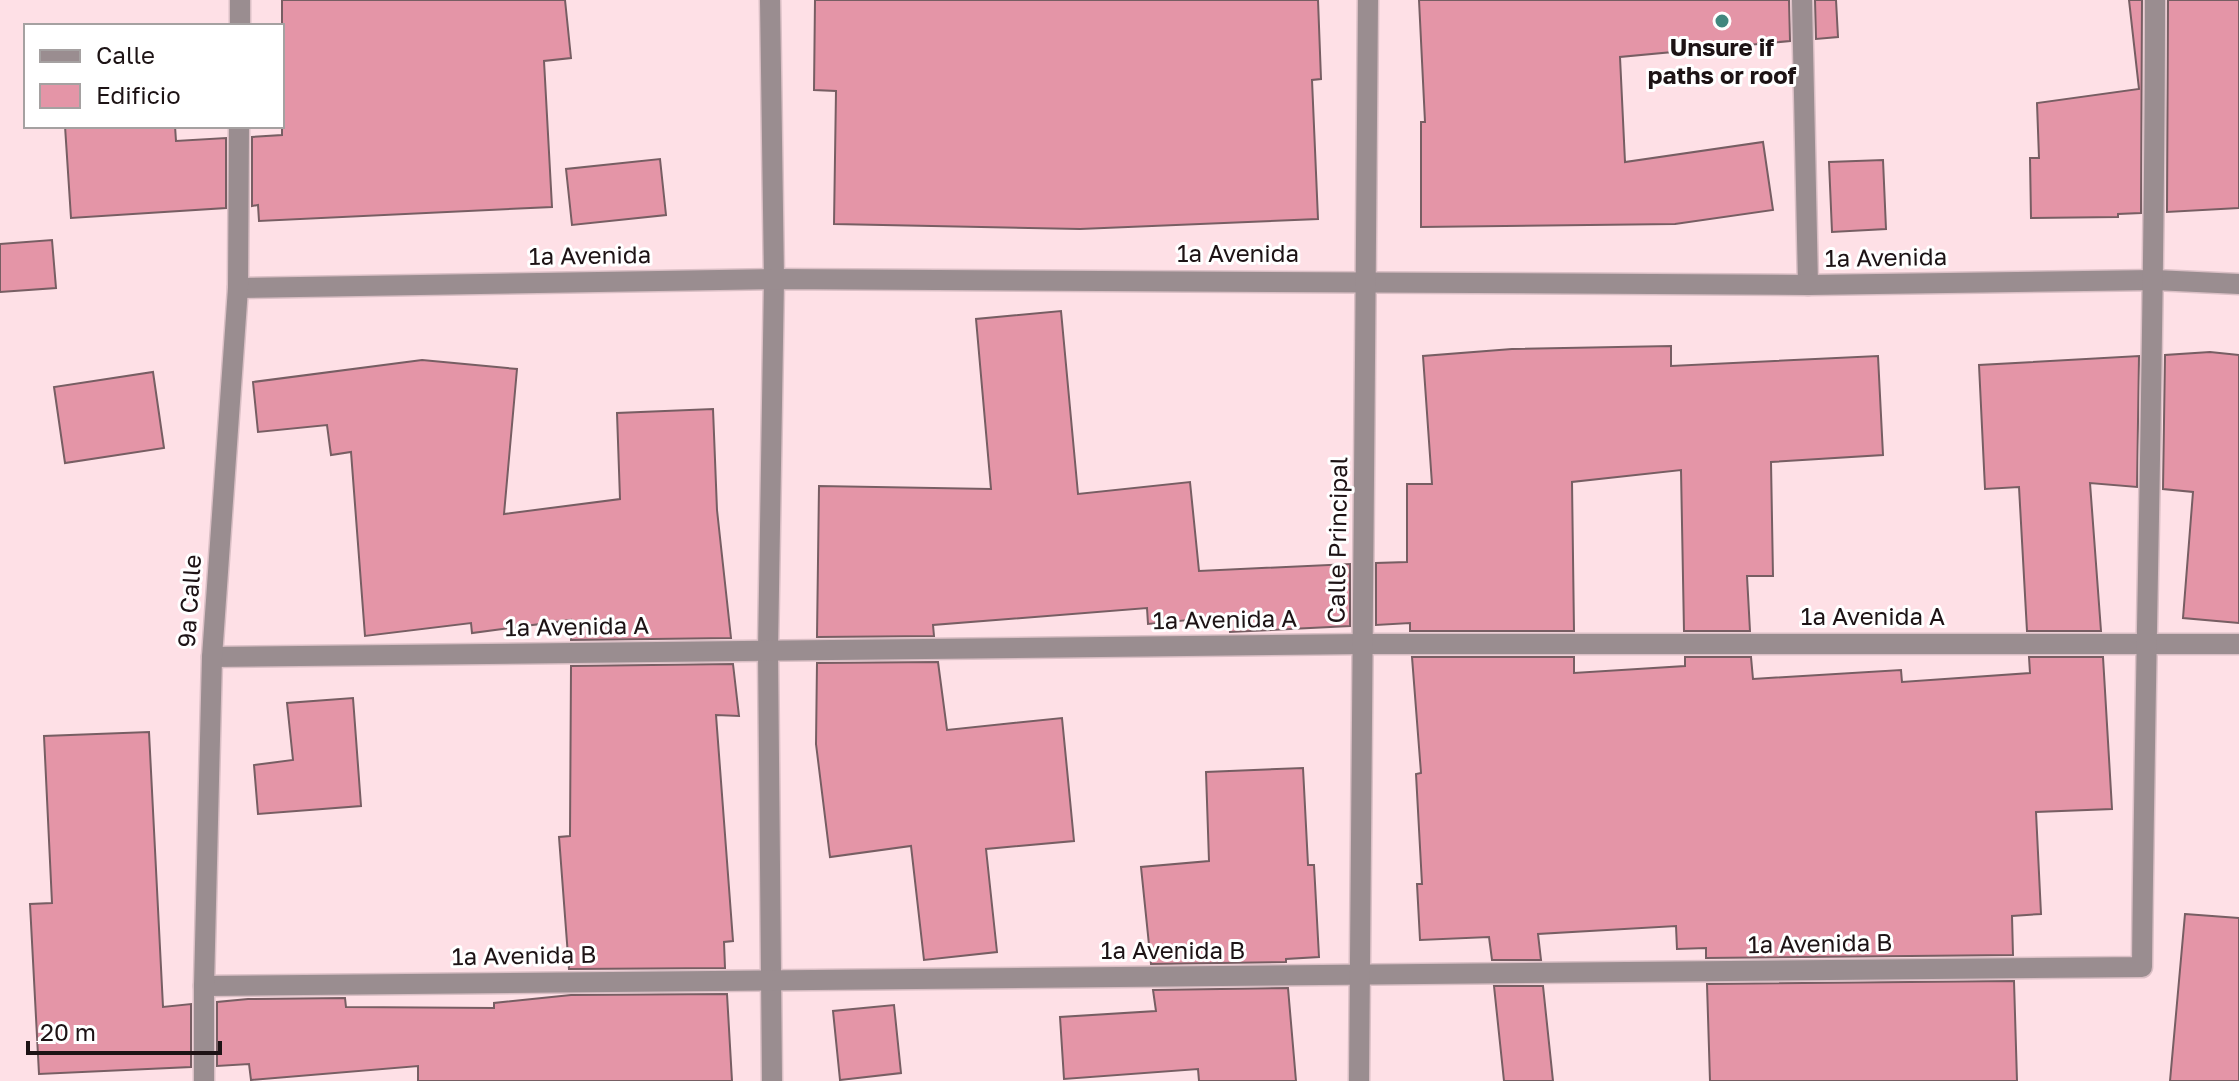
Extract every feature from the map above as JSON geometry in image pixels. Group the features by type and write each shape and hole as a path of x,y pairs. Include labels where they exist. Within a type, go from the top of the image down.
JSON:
{"street":[{"path":"240,0 240,24"},
{"path":"770,0 774,279 768,651 772,1081"},
{"name":"Calle Principal","path":"1359,1081 1368,0"},
{"path":"1802,0 1808,285"},
{"path":"2145,642 2155,280 2155,0"},
{"name":"9a Calle","path":"204,1081 212,657 238,288 239,128"},
{"name":"1a Avenida","path":"238,288 774,279 1808,285 2155,280 2239,284"},
{"name":"1a Avenida B","path":"204,986 2142,967 2145,642"},
{"name":"1a Avenida A","path":"212,657 1363,644 2239,644"}],"building":[{"path":"282,0 565,0 571,58 544,61 552,207 259,221 258,205 252,206 252,137 282,135 284,128"},
{"path":"815,0 1318,0 1321,79 1312,80 1318,219 1080,229 834,224 836,91 814,90"},
{"path":"1419,0 1789,0 1790,41 1620,57 1625,162 1763,142 1773,210 1675,224 1421,227 1421,122 1425,122"},
{"path":"1815,0 1836,0 1838,37 1816,39"},
{"path":"2129,0 2142,0 2141,213 2118,214 2118,217 2031,218 2030,158 2039,158 2037,103 2139,89"},
{"path":"2168,0 2239,0 2239,208 2167,212"},
{"path":"65,128 175,128 176,141 226,138 226,208 71,218"},
{"path":"660,159 666,215 572,225 566,169"},
{"path":"1883,160 1886,229 1832,232 1829,162"},
{"path":"52,240 56,288 0,292 0,244"},
{"path":"1061,311 1078,494 1190,482 1199,571 1350,564 1350,626 1230,632 1229,616 1148,624 1147,608 933,625 934,636 817,637 819,486 991,489 976,319"},
{"path":"1671,346 1671,366 1878,356 1883,455 1771,462 1773,576 1747,576 1750,631 1684,631 1681,470 1572,482 1574,631 1410,631 1410,623 1376,625 1376,563 1407,562 1407,484 1432,484 1423,356 1512,349"},
{"path":"2210,352 2239,355 2239,623 2183,618 2193,492 2163,489 2165,355"},
{"path":"2139,356 2137,487 2090,483 2101,631 2027,631 2019,487 1985,489 1979,365"},
{"path":"422,360 517,369 504,514 620,499 617,413 713,409 717,510 731,638 571,640 571,620 472,633 471,623 365,636 351,452 331,455 327,425 258,432 253,382"},
{"path":"153,372 164,448 65,463 54,387"},
{"path":"1412,657 1574,657 1574,673 1685,666 1685,657 1751,657 1753,679 1901,670 1902,682 2030,673 2029,657 2103,657 2112,809 2036,812 2041,914 2012,916 2013,955 1706,958 1706,948 1677,949 1676,926 1538,934 1541,960 1492,960 1489,937 1420,940 1417,884 1422,884 1416,774 1421,773"},
{"path":"938,662 947,730 1062,718 1074,841 986,849 997,952 924,960 911,846 830,857 816,744 817,663"},
{"path":"733,664 739,716 716,715 733,941 724,942 725,968 569,969 559,837 570,836 571,666"},
{"path":"353,698 361,806 258,814 254,765 293,760 287,703"},
{"path":"149,732 163,1007 191,1004 191,1067 39,1074 30,904 52,903 44,736"},
{"path":"1303,768 1308,865 1314,865 1319,957 1286,959 1286,962 1151,964 1141,867 1209,861 1206,772"},
{"path":"2185,914 2239,918 2239,1081 2170,1081"},
{"path":"2014,981 2017,1081 1710,1081 1707,984"},
{"path":"1494,986 1543,986 1553,1081 1504,1081"},
{"path":"1288,988 1296,1081 1199,1081 1198,1069 1064,1079 1060,1017 1156,1011 1153,990"},
{"path":"727,994 732,1081 418,1081 418,1066 251,1080 249,1064 217,1066 217,1002 345,998 346,1007 494,1008 494,1003 571,995"},
{"path":"894,1005 901,1073 840,1080 833,1011"}],"place":[{"name":"Unsure if paths or roof","path":"1722,21"}]}
